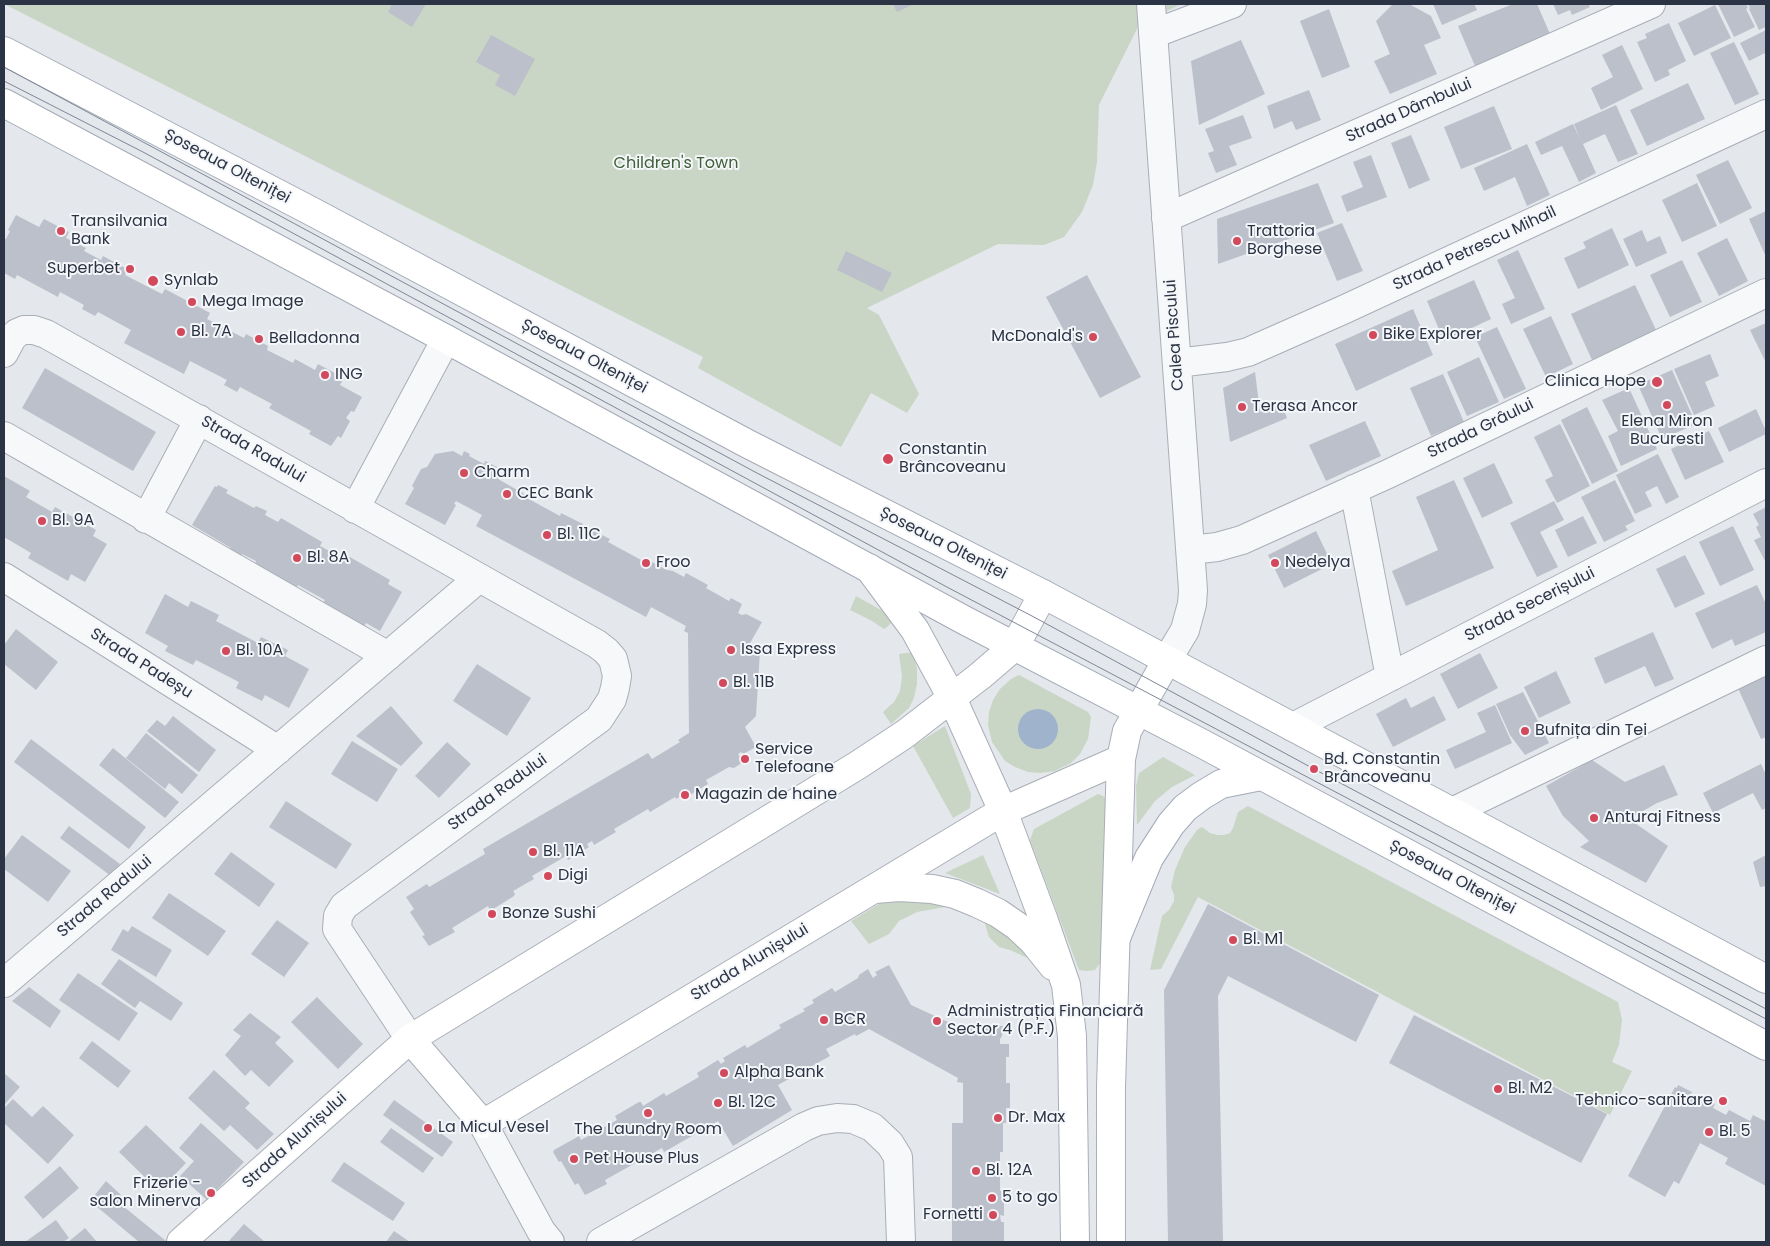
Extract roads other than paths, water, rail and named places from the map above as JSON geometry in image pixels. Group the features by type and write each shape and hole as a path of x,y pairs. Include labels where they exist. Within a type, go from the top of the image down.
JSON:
{"main road":[{"name":"Șoseaua Olteniței","path":"4,51 748,444 1043,594 1766,979"},
{"name":"Șoseaua Olteniței","path":"4,103 869,568 1766,1046"},
{"path":"869,568 915,630 952,698 1003,811 1066,985 1072,1036 1075,1242"},
{"name":"Strada Alunișului","path":"181,1242 410,1039 885,749 952,698 1015,646 1043,594"},
{"path":"1111,1242 1111,1087 1120,759 1127,730 1167,660"},
{"name":"Strada Alunișului","path":"482,1124 1003,811 1120,759"},
{"path":"1116,938 1149,858 1171,824 1190,804 1221,784 1261,776"},
{"path":"871,890 898,887 932,889 955,894 998,913 1017,926 1033,941 1066,985"},
{"path":"410,1039 482,1124"}],"street":[{"name":"Calea Piscului","path":"1151,4 1191,550 1192,604 1184,630 1167,660"},
{"path":"1153,34 1232,4"},
{"name":"Strada Dâmbului","path":"1166,218 1651,4"},
{"name":"Strada Petrescu Mihail","path":"1177,363 1227,358 1248,352 1766,114"},
{"name":"Strada Grâului","path":"1191,550 1242,540 1354,490 1766,293"},
{"name":"Strada Radului","path":"4,353 17,333 24,330 34,330 46,334 597,644 613,659 616,667 615,688 612,699 599,719 344,906 338,916 337,929 410,1039"},
{"path":"355,509 446,339"},
{"path":"146,519 199,419"},
{"path":"4,436 388,656"},
{"name":"Strada Secerișului","path":"1293,727 1766,483"},
{"path":"1354,490 1390,677"},
{"name":"Strada Padeșu","path":"4,577 278,750"},
{"name":"Strada Radului","path":"4,983 480,578"},
{"path":"1452,812 1766,660"},
{"path":"601,1242 804,1127 818,1120 837,1118 853,1119 872,1127 890,1144 898,1157 901,1242"},
{"path":"482,1124 541,1231 550,1242"}],"water":[{"path":"1042,709 1049,712 1055,718 1058,729 1057,737 1049,746 1042,749 1034,749 1027,746 1019,737 1018,725 1021,718 1030,710"}],"tram line":[{"path":"4,67 755,472 1032,616 1314,769 1766,1009"},
{"path":"4,81 143,152 945,586 1766,1019"}],"place":[{"name":"Transilvania Bank","path":"61,231"},
{"name":"Trattoria Borghese","path":"1237,241"},
{"name":"Superbet","path":"130,269"},
{"name":"Synlab","path":"153,281"},
{"name":"Mega Image","path":"192,302"},
{"name":"Bl. 7A","path":"181,332"},
{"name":"Bike Explorer","path":"1373,335"},
{"name":"McDonald's","path":"1093,337"},
{"name":"Belladonna","path":"259,339"},
{"name":"ING","path":"325,375"},
{"name":"Clinica Hope","path":"1657,382"},
{"name":"Elena Miron Bucuresti","path":"1667,405"},
{"name":"Terasa Ancor","path":"1242,407"},
{"name":"Constantin Brâncoveanu","path":"888,459"},
{"name":"Charm","path":"464,473"},
{"name":"CEC Bank","path":"507,494"},
{"name":"Bl. 9A","path":"42,521"},
{"name":"Bl. 11C","path":"547,535"},
{"name":"Bl. 8A","path":"297,558"},
{"name":"Froo","path":"646,563"},
{"name":"Nedelya","path":"1275,563"},
{"name":"Issa Express","path":"731,650"},
{"name":"Bl. 10A","path":"226,651"},
{"name":"Bl. 11B","path":"723,683"},
{"name":"Bufnița din Tei","path":"1525,731"},
{"name":"Service Telefoane","path":"745,759"},
{"name":"Bd. Constantin Brâncoveanu","path":"1314,769"},
{"name":"Magazin de haine","path":"685,795"},
{"name":"Anturaj Fitness","path":"1594,818"},
{"name":"Bl. 11A","path":"533,852"},
{"name":"Digi","path":"548,876"},
{"name":"Bonze Sushi","path":"492,914"},
{"name":"Bl. M1","path":"1233,940"},
{"name":"BCR","path":"824,1020"},
{"name":"Administrația Financiară Sector 4 (P.F.)","path":"937,1021"},
{"name":"Alpha Bank","path":"724,1073"},
{"name":"Bl. M2","path":"1498,1089"},
{"name":"Tehnico-sanitare","path":"1723,1101"},
{"name":"Bl. 12C","path":"718,1103"},
{"name":"The Laundry Room","path":"648,1113"},
{"name":"Dr. Max","path":"998,1118"},
{"name":"La Micul Vesel","path":"428,1128"},
{"name":"Bl. 5","path":"1709,1132"},
{"name":"Pet House Plus","path":"574,1159"},
{"name":"Bl. 12A","path":"976,1171"},
{"name":"Frizerie - salon Minerva","path":"211,1193"},
{"name":"5 to go","path":"992,1198"},
{"name":"Fornetti","path":"993,1215"}],"park label":[{"name":"Children's Town","path":"676,164"}]}
